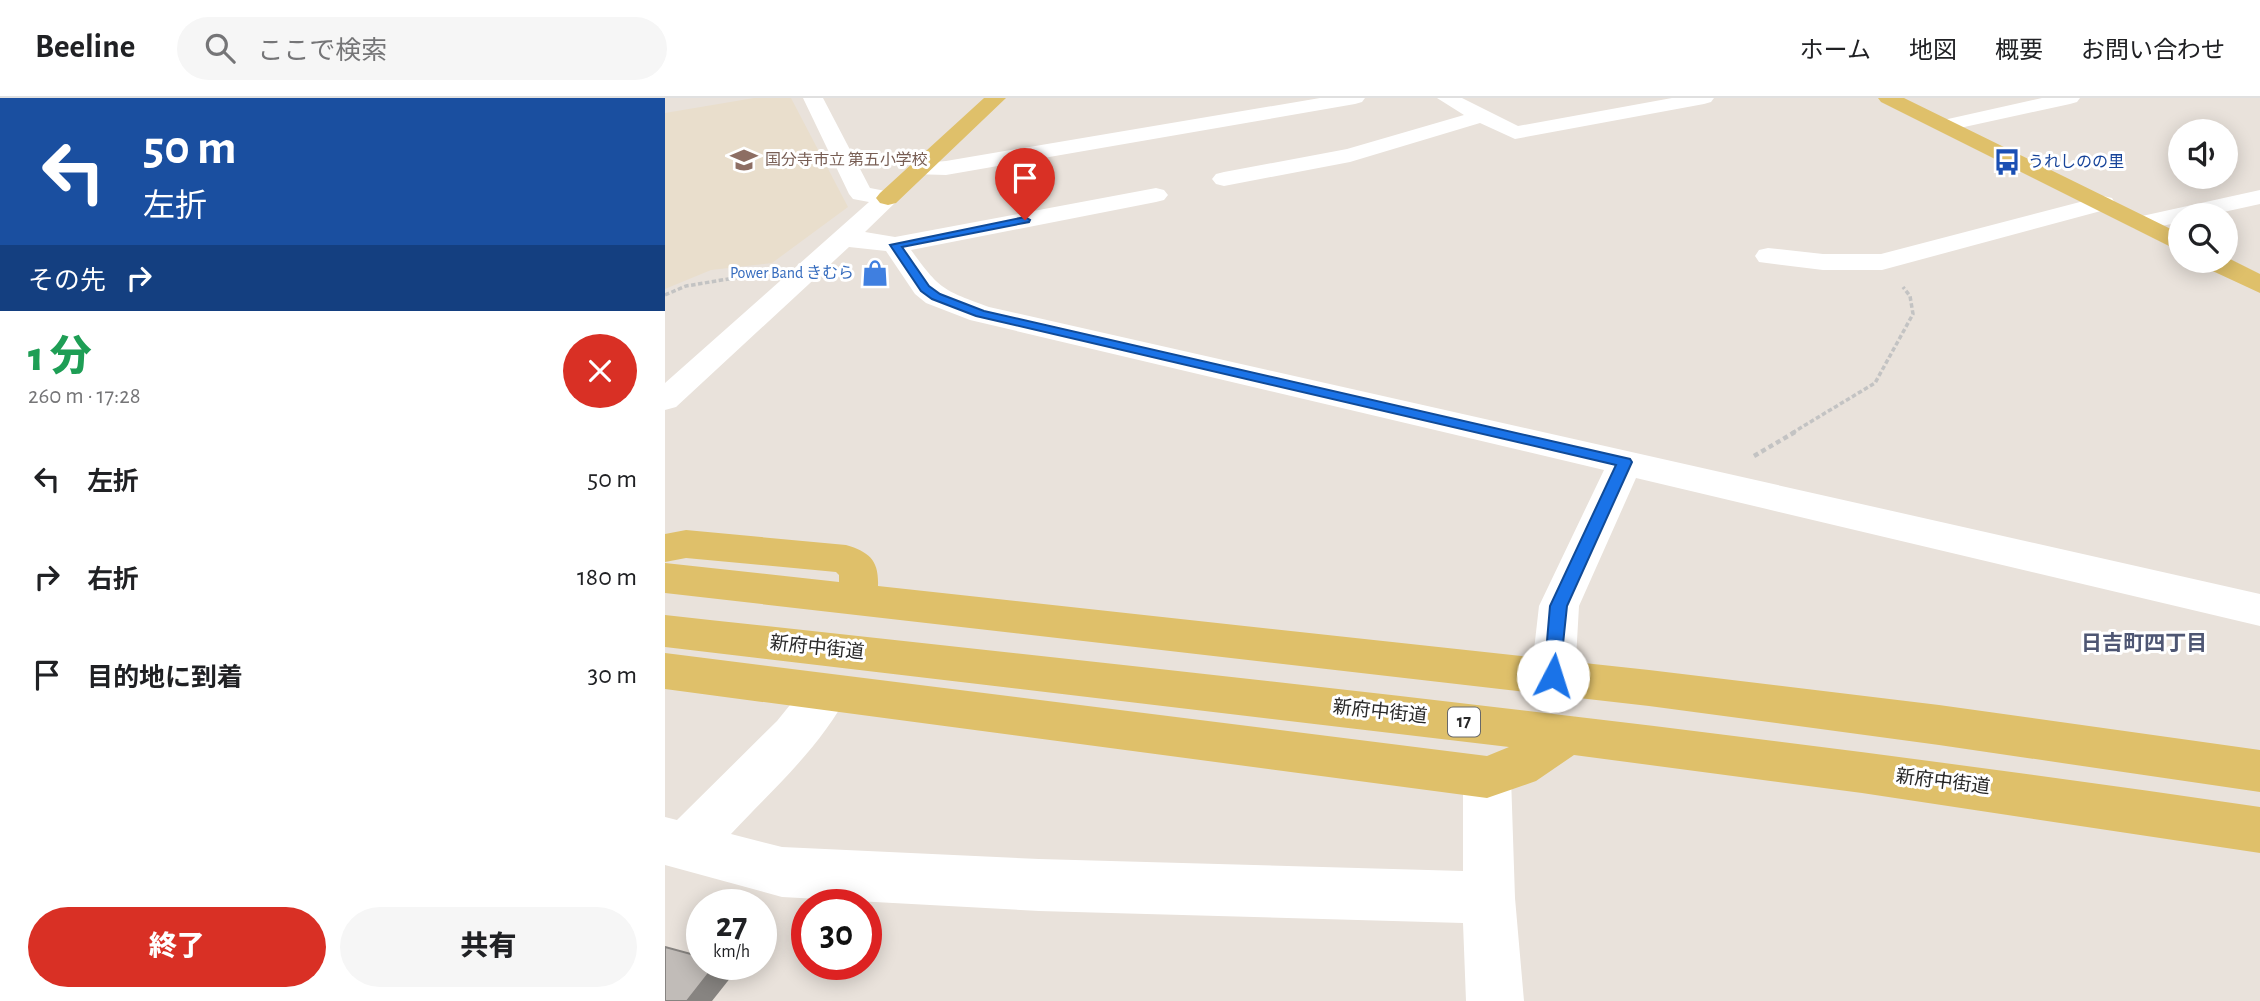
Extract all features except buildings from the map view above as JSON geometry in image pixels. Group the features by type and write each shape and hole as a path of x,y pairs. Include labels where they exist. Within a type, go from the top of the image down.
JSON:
{"main road":[{"path":"888,198 996,98"},
{"path":"1888,98 2168,237"},
{"path":"2236,273 2260,285"},
{"path":"665,548 687,544 846,559 859,570 858,599"},
{"path":"665,578 1553,676 1939,724 2260,771"},
{"name":"新府中街道","path":"665,631 1569,734 2039,795 2260,830"},
{"path":"665,671 1487,776 1519,766 1569,734"}],"street":[{"path":"813,98 861,194 888,198"},
{"path":"920,169 956,166 1355,98"},
{"path":"1447,98 1515,133 1704,98"},
{"path":"1945,125 2070,98"},
{"path":"1224,178 1350,155 1483,116"},
{"path":"842,239 873,240 895,245 1156,195"},
{"path":"2142,223 2260,197"},
{"path":"665,400 888,198"},
{"path":"1768,256 1823,262 1882,262 2103,203"},
{"path":"895,245 925,288 936,297 980,314 2260,610"},
{"path":"1553,676 1559,606 1625,462"},
{"path":"675,844 793,735 827,692"},
{"path":"1487,776 1489,898 1496,1001"},
{"path":"675,844 782,872 1039,885 1489,898"}],"path":[{"path":"1711,482 1875,383 1913,314 1910,296 1882,262"},
{"path":"665,295 686,286 813,266"}],"shaded area":[{"name":"国分寺市立 第五小学校","path":"754,98 791,98 848,207 772,263 711,270 665,289 665,113"}],"place":[{"name":"国分寺市立 第五小学校","path":"744,160"},
{"name":"うれしのの里","path":"2007,162"},
{"name":"Power Band きむら","path":"875,273"}],"district":[{"name":"日吉町四丁目","path":"2144,643"}],"route":[{"path":"1025,220 895,245 925,288 936,297 980,314 1625,462 1559,606 1553,676"}]}
